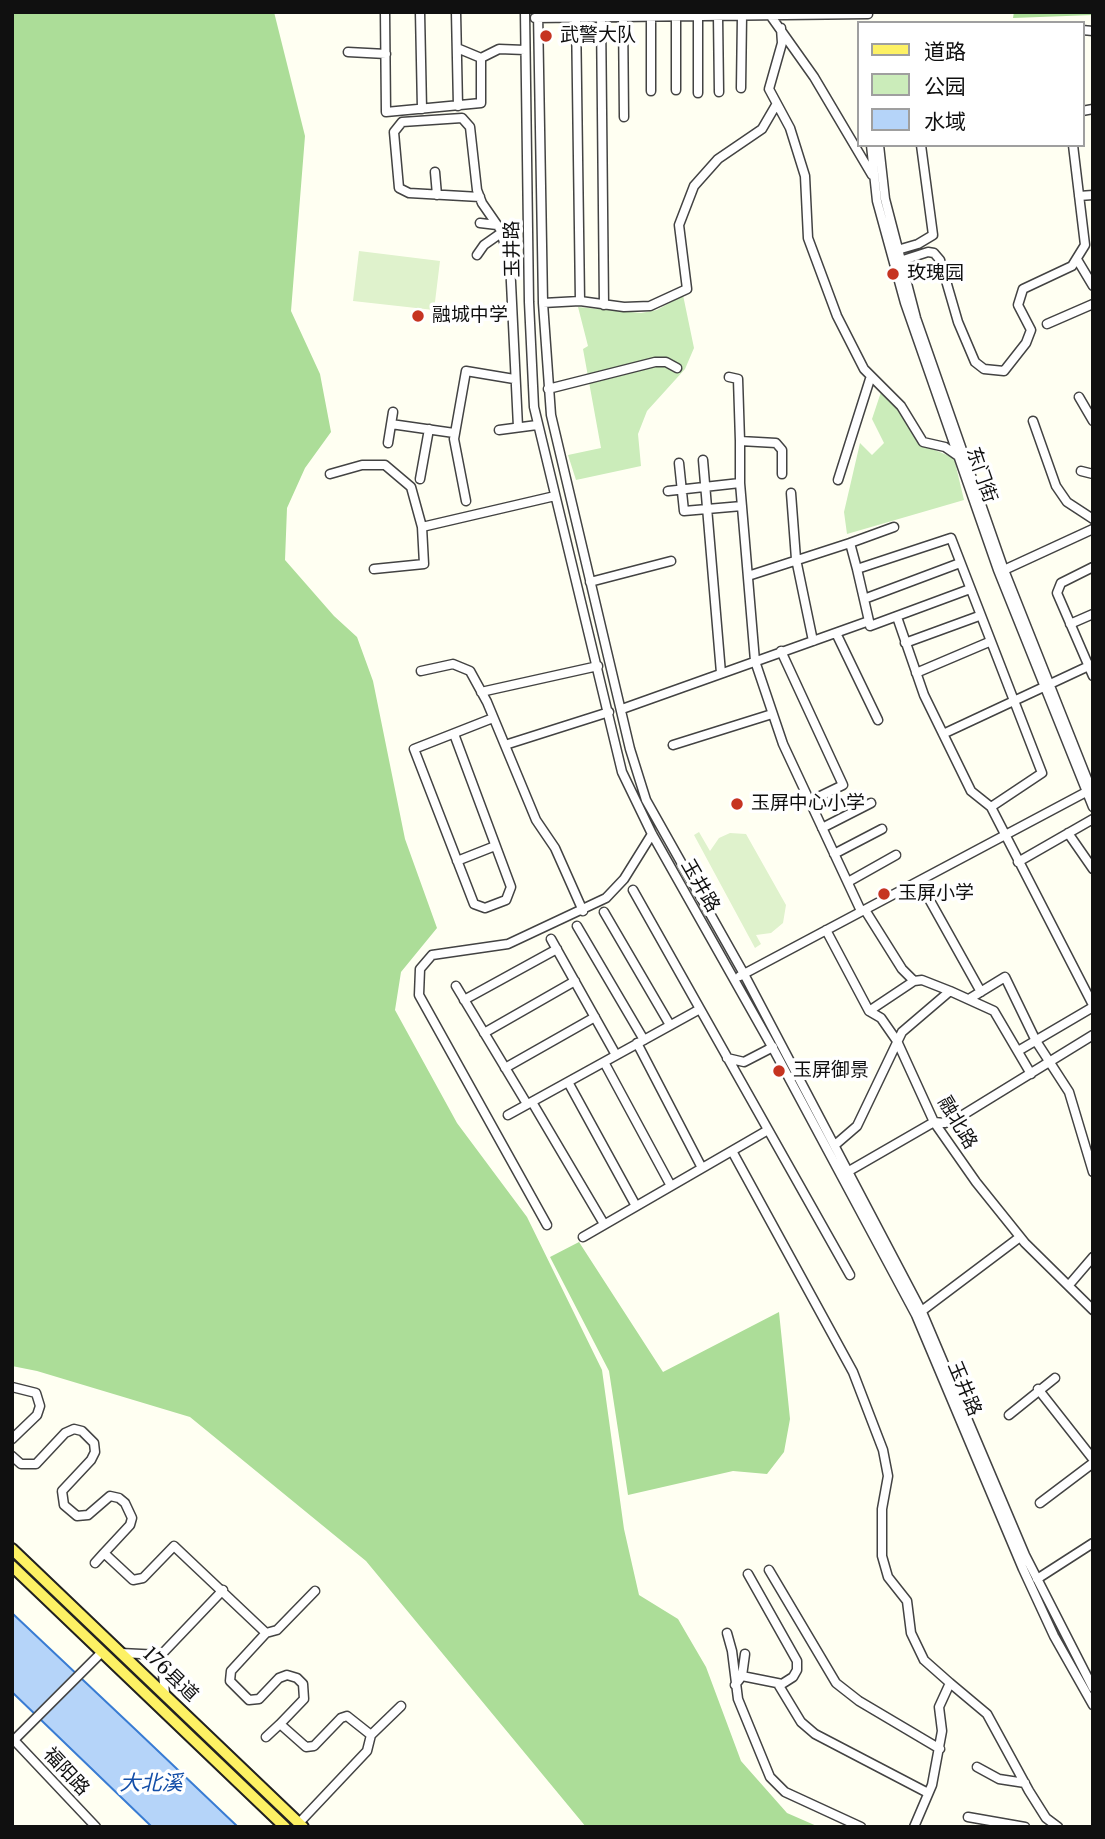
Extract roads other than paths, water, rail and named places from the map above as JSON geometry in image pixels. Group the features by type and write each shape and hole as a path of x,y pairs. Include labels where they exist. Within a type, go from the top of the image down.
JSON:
{"main road":[{"name":"176县道","path":"12,1549 301,1825"},
{"name":"176县道","path":"12,1566 285,1827"}],"street":[{"path":"385,12 386,112 481,103 481,58"},
{"path":"420,12 422,109"},
{"path":"456,12 458,106"},
{"path":"651,14 651,91"},
{"path":"769,14 781,28 873,176 883,187"},
{"path":"525,15 769,14 865,17"},
{"name":"玉井路","path":"525,15 529,302 537,425 622,772 652,834 919,1313 1023,1569 1054,1636 1093,1705"},
{"name":"玉井路","path":"538,15 543,303 551,415 630,749 646,800 744,974 849,1171 919,1313 1037,1579 1093,1688"},
{"path":"576,15 580,301"},
{"path":"601,15 604,305"},
{"path":"623,15 624,117"},
{"path":"676,15 676,90"},
{"path":"712,15 719,92"},
{"path":"698,16 698,93"},
{"path":"741,16 741,88"},
{"path":"781,28 782,43 769,89 790,128 805,176 808,238 836,316 870,379 901,406 923,442 945,447 958,455 967,466"},
{"path":"457,48 481,58 499,50 525,50"},
{"path":"348,52 386,54"},
{"path":"543,303 580,301 604,305 650,306 687,289 679,225 694,186 718,159 762,129 776,105"},
{"path":"480,197 409,193 399,188 394,132 402,122 462,118 470,127 480,197 499,229 510,262 514,379 519,427"},
{"name":"东门街","path":"871,147 873,176 897,262 958,455 1046,686 1090,792 1093,807"},
{"name":"东门街","path":"878,147 894,251"},
{"path":"894,251 918,244 933,235 921,147"},
{"path":"897,262 928,252 934,253 940,260 958,322 975,362 984,369 1004,371 1026,343 1031,330 1018,305 1023,289 1077,261 1085,245 1073,147"},
{"path":"435,172 437,195"},
{"path":"1079,196 1093,195"},
{"path":"480,223 499,229"},
{"path":"477,255 499,229"},
{"path":"1077,261 1093,286"},
{"name":"东门街","path":"897,262 1046,686"},
{"path":"1047,324 1093,304"},
{"path":"548,389 655,362 666,362 677,368"},
{"path":"466,501 454,433 466,370 514,379"},
{"path":"729,377 738,379 740,483 755,661 772,714 834,854 863,911 902,969 914,981"},
{"path":"838,480 870,379"},
{"path":"1079,397 1093,421"},
{"path":"388,443 393,412"},
{"path":"1033,421 1056,486 1067,502 1093,519"},
{"path":"391,424 454,433"},
{"path":"499,430 537,425"},
{"path":"420,479 429,429"},
{"path":"740,442 776,443 782,450 782,474"},
{"path":"703,460 721,673"},
{"path":"679,463 684,511 742,506"},
{"path":"330,474 362,465 386,465 411,487 422,527 424,564 374,569"},
{"path":"1081,471 1093,474"},
{"path":"668,491 740,483"},
{"path":"791,493 796,559 813,641"},
{"path":"422,527 555,496"},
{"path":"748,576 894,527"},
{"path":"1004,570 1093,529"},
{"path":"857,569 951,538 1011,700 1042,773 991,807"},
{"path":"850,543 870,625 970,589"},
{"path":"590,582 671,561"},
{"path":"864,599 960,563"},
{"path":"1093,567 1065,580 1058,588 1059,598 1093,676"},
{"path":"1070,624 1093,614"},
{"path":"905,643 979,616"},
{"path":"897,617 916,673 971,791 991,807 1093,1006 1018,1051"},
{"path":"622,709 869,621"},
{"path":"836,632 878,720"},
{"path":"916,673 989,642"},
{"path":"781,651 843,785 810,801"},
{"path":"421,671 453,664 470,671 536,820 555,848 583,911"},
{"path":"943,734 1090,665"},
{"path":"481,692 598,666"},
{"path":"505,745 609,712"},
{"path":"673,745 772,714"},
{"path":"454,734 510,887 506,900 485,908 474,904 414,749 493,718"},
{"path":"735,979 1090,792"},
{"path":"822,828 871,803"},
{"path":"1018,862 1093,819"},
{"path":"834,854 882,829"},
{"path":"547,1225 419,995 421,969 432,955 508,944 606,898 624,879 652,834"},
{"path":"1068,834 1093,869"},
{"path":"457,861 495,846"},
{"path":"848,881 896,855"},
{"path":"919,881 981,992"},
{"path":"633,890 850,1275"},
{"path":"604,912 670,1025"},
{"path":"577,926 640,1042 702,1168"},
{"name":"融北路","path":"826,930 869,1011 881,1018 897,1041 934,1122 1020,1237 1093,1310"},
{"path":"551,939 617,1055"},
{"path":"464,1000 557,949"},
{"path":"969,999 1005,976 1036,1041 1069,1092 1093,1172"},
{"path":"869,1011 914,981 922,979 994,1011 1031,1074"},
{"path":"484,1033 575,981"},
{"path":"456,986 604,1224"},
{"path":"835,1145 857,1126 902,1032 950,991"},
{"path":"508,1115 700,1009"},
{"path":"505,1068 595,1017"},
{"path":"849,1171 934,1122 945,1123 958,1118 1093,1035"},
{"path":"727,1058 744,1062 774,1050"},
{"path":"741,1083 747,1067 774,1050"},
{"path":"604,1062 671,1186"},
{"path":"568,1082 636,1206"},
{"path":"583,1237 768,1130"},
{"path":"732,1151 853,1372 884,1450 888,1476 882,1508 882,1556 888,1577 907,1601 911,1633 924,1660 987,1714 1046,1818 1058,1827"},
{"path":"919,1313 1020,1237"},
{"path":"1069,1285 1093,1257"},
{"path":"1009,1415 1055,1378"},
{"path":"12,1387 36,1393 40,1406 37,1415 12,1439"},
{"path":"1038,1389 1093,1461 1040,1503"},
{"path":"12,1456 21,1464 36,1464 65,1433 74,1429 82,1431 94,1443 91,1460 62,1492 64,1504 77,1516 88,1516 110,1496 125,1503 132,1518 130,1525 94,1563"},
{"path":"1037,1579 1093,1543"},
{"path":"104,1553 133,1580 143,1578 174,1546 266,1633"},
{"path":"769,1570 836,1683 940,1749"},
{"path":"742,1676 778,1684 793,1676 797,1661 748,1574"},
{"path":"165,1695 161,1655 222,1590"},
{"path":"266,1737 304,1699 303,1684 288,1675 279,1678 259,1699 249,1700 230,1681 231,1671 266,1633 277,1630 315,1591"},
{"path":"727,1633 732,1651 735,1686 770,1777 785,1792 861,1827"},
{"path":"13,1740 102,1652"},
{"path":"121,1653 161,1655"},
{"path":"735,1686 742,1676 745,1654"},
{"path":"914,1827 928,1793 940,1749 939,1707 950,1683"},
{"path":"778,1684 801,1722 815,1734 928,1793"},
{"path":"301,1825 367,1751 371,1735 401,1706"},
{"path":"280,1724 306,1747 314,1746 341,1718 347,1716 371,1735"},
{"name":"福阳路","path":"13,1740 96,1827"},
{"path":"337,1782 340,1772 361,1749"},
{"path":"977,1767 999,1779 1025,1783"},
{"path":"968,1817 1025,1827"}],"water":[{"name":"大北溪","path":"12,1613 238,1827 152,1827 12,1692"}],"place":[{"name":"武警大队","path":"546,36"},
{"name":"玫瑰园","path":"893,274"},
{"name":"融城中学","path":"418,316"},
{"name":"玉屏中心小学","path":"737,804"},
{"name":"玉屏小学","path":"884,894"},
{"name":"玉屏御景","path":"779,1071"}]}
